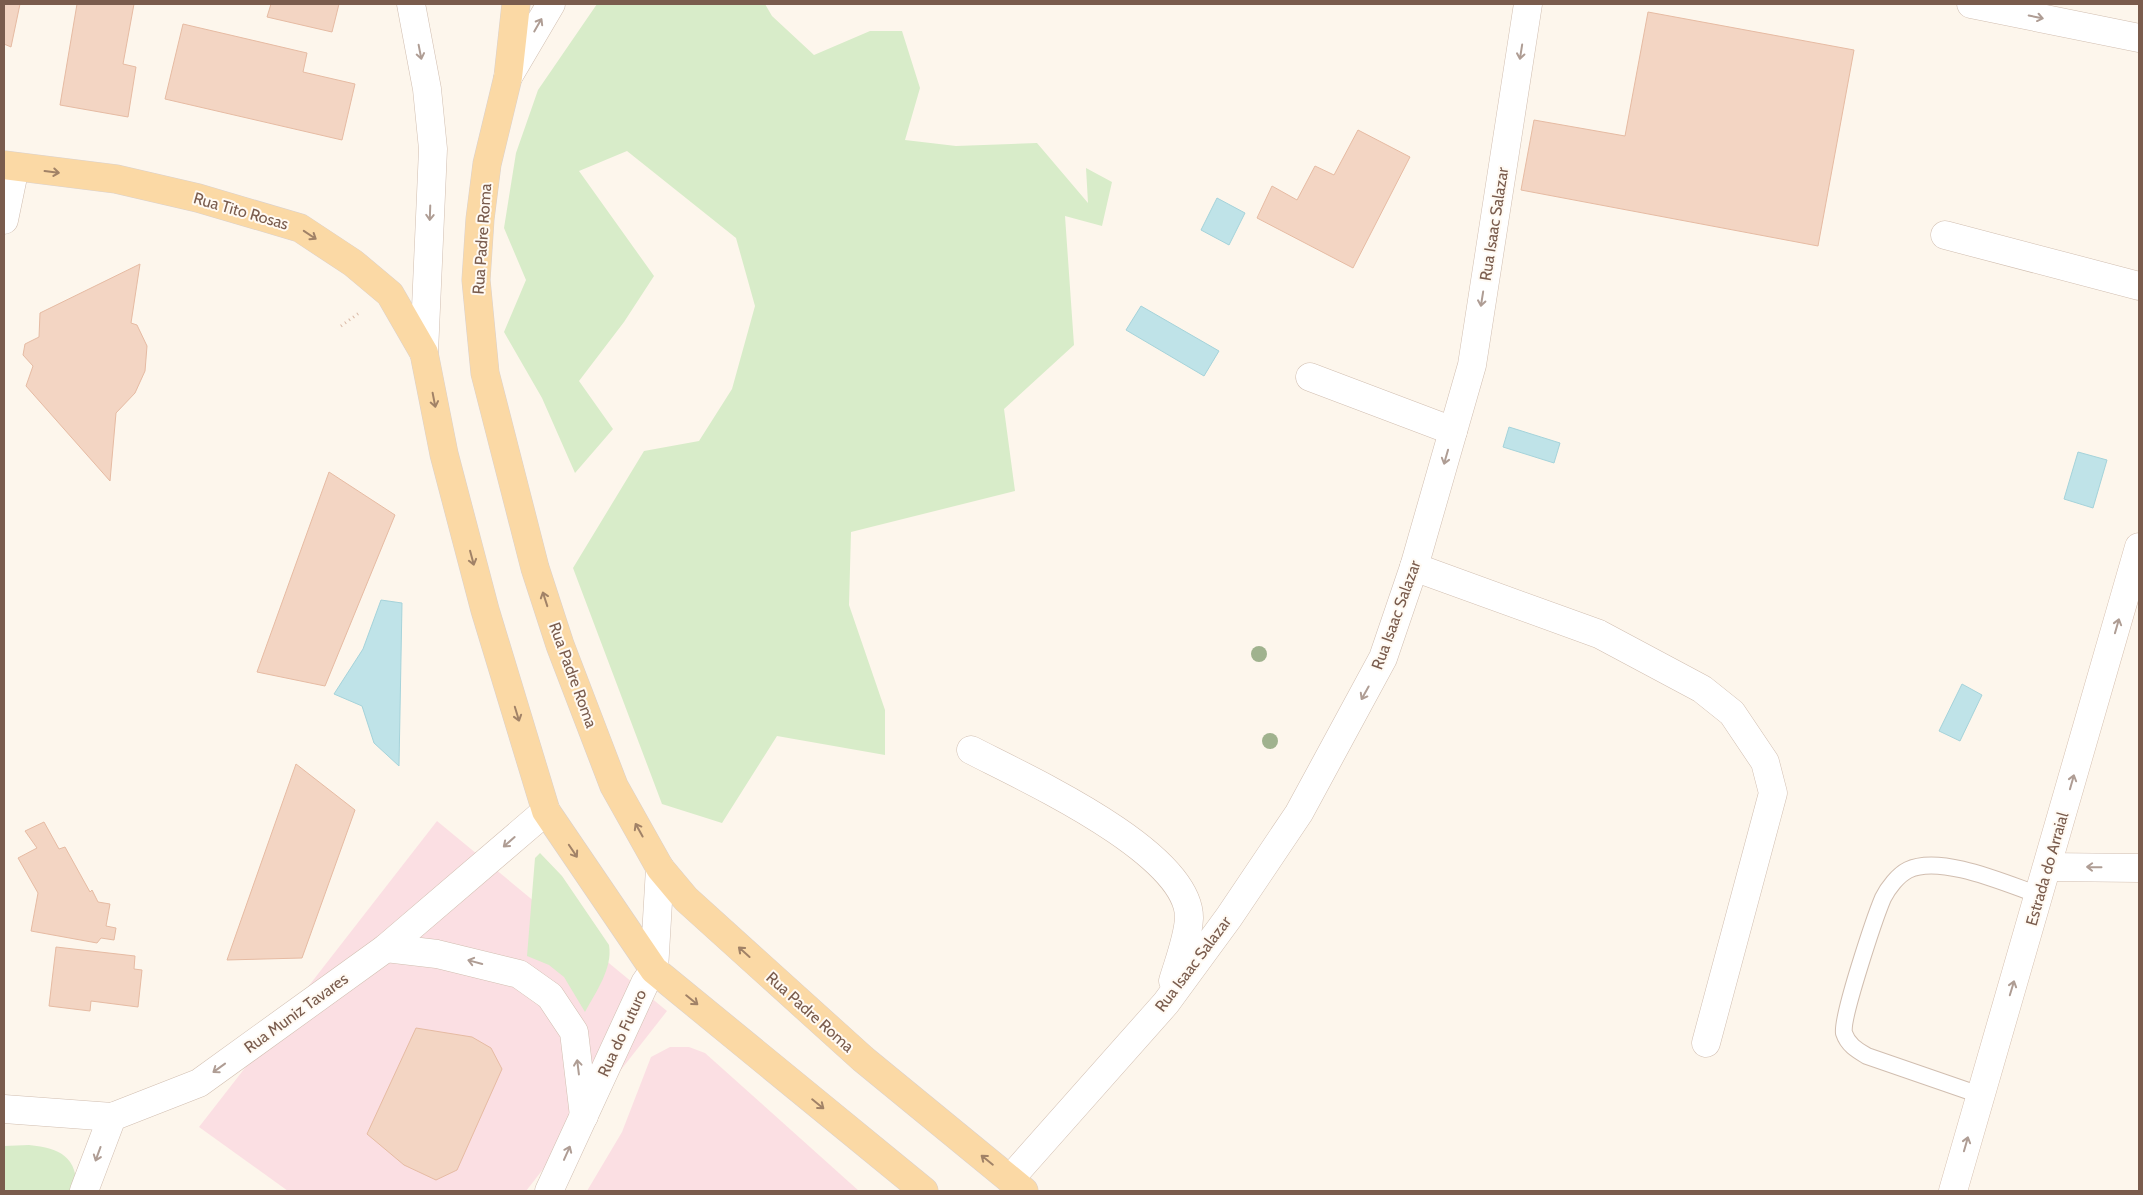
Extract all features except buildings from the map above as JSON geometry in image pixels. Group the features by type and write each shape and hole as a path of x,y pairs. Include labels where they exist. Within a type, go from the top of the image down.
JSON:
{"main road":[{"path":"508,77 516,4"},
{"name":"Rua Padre Roma","path":"508,77 487,164 480,219 476,280 485,373 535,568 560,645 614,786 660,868 686,899 856,1052 1017,1185"},
{"name":"Rua Tito Rosas","path":"9,166 116,179 198,198 300,228 353,263 390,294 424,353"},
{"path":"424,353 444,454 483,601 546,811 654,970 924,1191"}],"street":[{"path":"410,4 427,89 433,149 424,353"},
{"name":"Rua Padre Roma","path":"508,77 551,4"},
{"name":"Rua Isaac Salazar","path":"1017,1185 1166,1004 1229,917 1299,813 1384,658 1414,567 1472,365 1528,4"},
{"path":"1971,4 2139,38"},
{"path":"4,220 9,166"},
{"path":"1945,235 2139,286"},
{"path":"1310,377 1453,431"},
{"name":"Estrada do Arraial","path":"1953,1191 2139,550"},
{"path":"1414,567 1599,634 1663,667 1702,689 1732,713 1766,762 1773,793 1706,1043"},
{"path":"971,750 1117,830 1141,846 1174,879 1189,916 1182,953 1166,1004"},
{"name":"Rua Muniz Tavares","path":"4,1109 112,1117 199,1083 386,948 546,811"},
{"path":"2048,867 2139,868"},
{"name":"Rua do Futuro","path":"549,1191 645,983 654,970 660,868"},
{"path":"386,948 438,954 519,974 550,996 574,1032 584,1116"},
{"path":"84,1191 112,1117"}],"lane":[{"path":"1980,1094 1867,1056 1852,1048 1844,1033 1844,1021 1849,1000 1884,897 1898,878 1909,870 1932,865 1965,870 2040,895"}],"shaded area":[{"path":"437,821 667,1011 526,1191 288,1191 199,1127"},
{"path":"670,1047 689,1047 705,1053 859,1191 587,1191 622,1132 651,1057"}],"green space":[{"path":"597,4 765,4 772,16 814,55 870,31 902,31 920,88 905,140 956,146 1037,143 1088,203 1086,168 1112,182 1102,226 1065,216 1074,345 1004,409 1015,491 851,532 849,605 885,710 885,755 777,736 722,823 662,804 573,568 644,451 699,441 732,389 755,306 736,238 627,151 579,171 654,276 624,322 579,381 613,429 575,473 542,398 504,332 526,280 504,228 516,153 538,90"},
{"path":"540,853 562,876 609,945 610,954 606,971 585,1012 564,977 549,965 527,956 535,858"},
{"path":"29,1145 50,1149 65,1156 74,1170 77,1191 4,1191 4,1146"}],"water":[{"path":"1217,198 1245,213 1229,245 1201,230"},
{"path":"1141,306 1219,351 1204,376 1126,330"},
{"path":"1509,427 1560,443 1554,463 1503,447"},
{"path":"2078,452 2107,460 2093,508 2064,499"},
{"path":"381,600 402,603 399,766 374,743 362,706 334,694 363,649"},
{"path":"1962,684 1982,695 1960,741 1939,731"}]}
